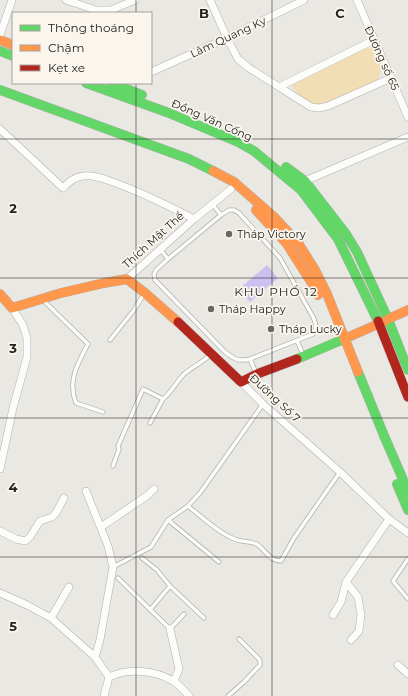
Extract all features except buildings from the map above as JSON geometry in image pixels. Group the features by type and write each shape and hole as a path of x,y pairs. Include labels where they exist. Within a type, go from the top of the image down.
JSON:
{"main road":[{"path":"0,40 12,45"},
{"path":"0,51 12,56"},
{"name":"Đồng Văn Cống","path":"93,84 123,88 169,113 238,142 260,156 301,190 338,239 379,323 408,397"},
{"name":"Đồng Văn Cống","path":"113,84 219,125 253,142 305,181 346,234 357,252 388,319 408,370"},
{"path":"0,90 189,159 234,182 274,217 298,243 315,270 408,491"},
{"path":"0,96 174,160 208,176 230,189 260,214 287,244 315,288 334,326 344,339"},
{"name":"Đường Số 7","path":"127,279 177,321 241,382"},
{"name":"Thích Mật Thể","path":"12,308 61,293 127,279"},
{"path":"0,294 12,308"},
{"path":"241,382 257,374 344,339 408,310"},
{"path":"385,438 383,442 385,456 408,510"}],"street":[{"path":"0,35 12,0"},
{"path":"66,0 96,10 112,10 135,0"},
{"path":"210,0 238,59 249,68 311,108 328,106 391,78"},
{"name":"Lâm Quang Ky","path":"152,72 227,38 304,0"},
{"name":"Đương số 65","path":"357,0 408,117"},
{"path":"279,87 374,40"},
{"path":"0,129 63,188 72,179 83,176 99,177 125,186 194,219"},
{"path":"305,181 408,137"},
{"name":"Thích Mật Thể","path":"127,279 230,189"},
{"path":"0,469 3,439 13,408 26,357 27,338 23,324 12,308"},
{"name":"Đường Số 7","path":"241,382 263,404 340,472 389,519 408,533"},
{"path":"101,527 148,495 154,489"},
{"path":"86,491 108,546 113,567 100,640 95,657"},
{"path":"0,531 16,539 25,541 30,537 40,521 56,514 64,498"},
{"path":"333,615 341,602 346,582 389,519"},
{"path":"346,582 358,597 361,615 359,631 351,640"},
{"path":"51,618 69,587"},
{"path":"0,593 51,618 95,657 109,677 104,696"},
{"path":"170,629 179,669 174,681"},
{"path":"398,664 408,674"},
{"path":"109,677 135,671 157,674 174,681 189,696"}],"lane":[{"path":"213,205 221,215"},
{"path":"229,210 234,210 239,213 280,258 313,317 316,329 313,334 250,359 236,359 228,354 155,280 154,274 156,270 168,258 221,215 229,210"},
{"path":"160,249 168,258"},
{"path":"110,340 134,310 145,293"},
{"path":"42,299 88,344 75,369 73,395 76,403 103,412"},
{"path":"297,341 304,356"},
{"path":"150,423 163,399 173,390 186,373 205,361 211,355"},
{"path":"250,359 257,374"},
{"path":"113,466 119,449 118,446 143,389 163,399"},
{"path":"113,567 151,546 168,520 188,506 200,493 263,404"},
{"path":"188,506 224,534 238,540 257,544 268,556 276,561 281,561 294,538 340,472"},
{"path":"168,520 219,562"},
{"path":"142,558 157,570 170,586 204,618"},
{"path":"408,559 393,581 408,599"},
{"path":"118,578 170,629 184,614"},
{"path":"150,610 170,586"},
{"path":"228,696 260,666 259,659 239,639"}],"shaded area":[{"path":"365,47 373,49 382,67 378,80 318,106 298,95 291,84"},
{"path":"267,265 278,278 250,302 239,289"}],"traffic: fast":[{"path":"0,51 12,56"},
{"path":"89,84 169,113 238,142 254,151 301,190 338,239 378,321"},
{"path":"114,84 142,95"},
{"path":"0,90 189,159 213,171"},
{"path":"286,167 305,181 346,234 357,252 388,319 408,370"},
{"path":"297,359 344,339"},
{"path":"358,372 408,491"},
{"path":"397,484 408,510"}],"traffic: slow":[{"path":"0,40 12,45"},
{"path":"213,171 234,182 274,217 298,243 315,270 327,294 358,372"},
{"path":"256,210 287,244 318,295"},
{"path":"0,294 12,308 61,293 127,279 178,322"},
{"path":"388,319 408,310"},
{"path":"344,339 385,321"}],"traffic: jam":[{"path":"378,321 408,397"},
{"path":"178,322 241,382 257,374 297,359"}],"place":[{"name":"Tháp Victory","path":"229,234"},
{"name":"Tháp Happy","path":"211,309"},
{"name":"Tháp Lucky","path":"271,329"}],"district":[{"name":"KHU PHỐ 12","path":"276,291"}]}
